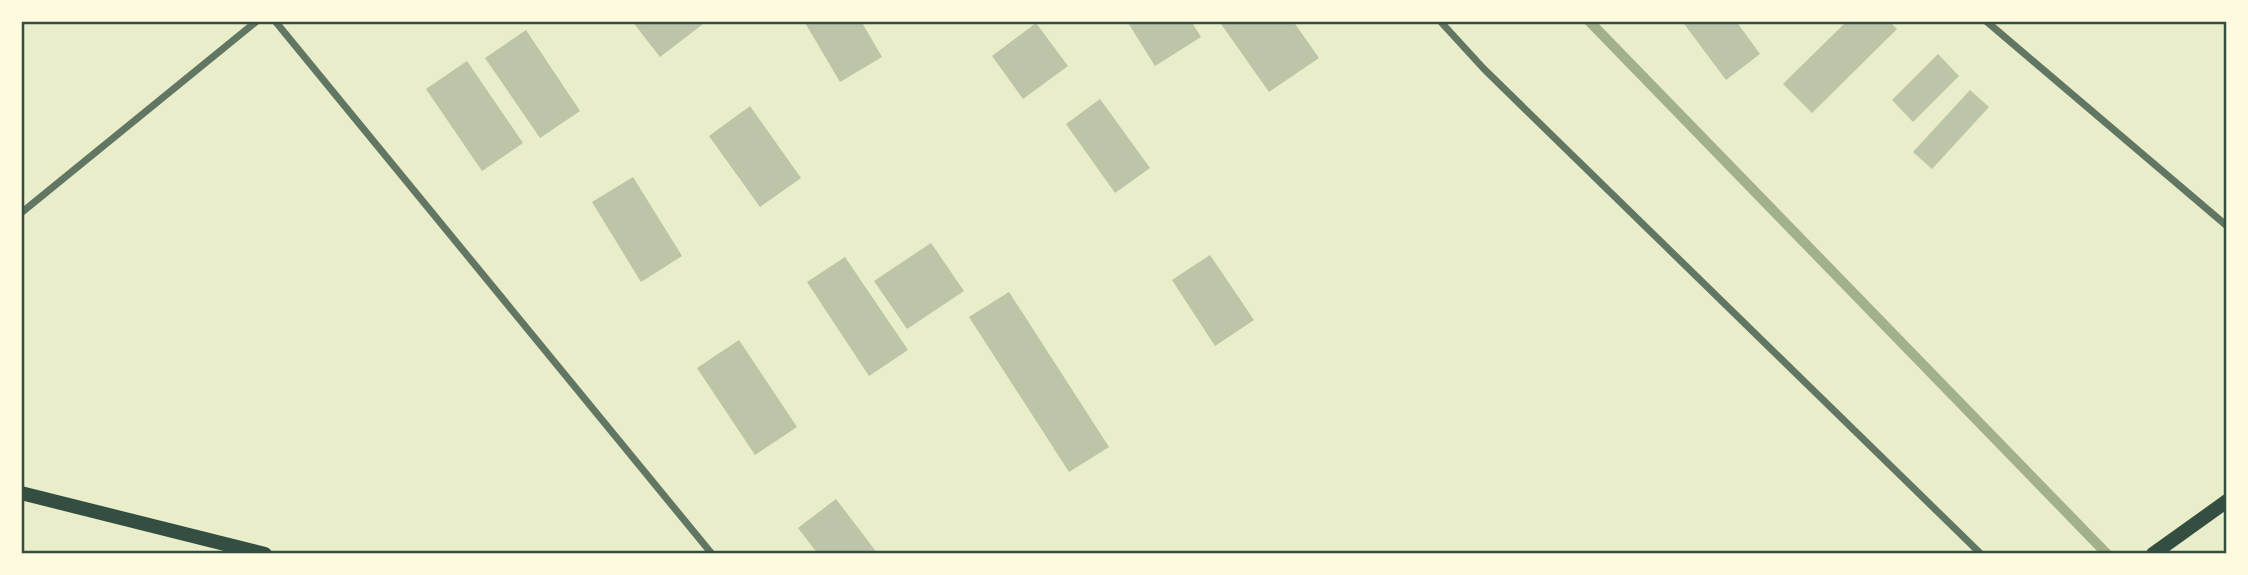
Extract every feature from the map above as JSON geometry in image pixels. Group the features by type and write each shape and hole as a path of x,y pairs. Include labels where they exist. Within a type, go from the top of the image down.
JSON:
{"main road":[{"path":"21,493 265,554"},
{"path":"2154,554 2227,501"}],"street":[{"path":"21,213 257,21"},
{"path":"275,21 712,554"},
{"path":"1440,21 1484,69 1981,554"},
{"path":"1986,21 2227,226"}],"building":[{"path":"632,21 700,21 703,24 660,57"},
{"path":"804,21 861,21 882,57 840,82"},
{"path":"1127,21 1191,21 1201,37 1155,66"},
{"path":"1219,21 1293,21 1319,58 1269,92"},
{"path":"1682,21 1736,21 1760,54 1726,80"},
{"path":"1847,21 1889,21 1897,29 1812,113 1783,84"},
{"path":"1036,23 1068,66 1023,99 992,56"},
{"path":"526,30 580,111 540,138 485,58"},
{"path":"1938,54 1959,76 1913,122 1892,100"},
{"path":"467,61 523,143 482,171 426,89"},
{"path":"1970,90 1989,107 1932,169 1913,152"},
{"path":"1100,99 1150,168 1115,193 1066,124"},
{"path":"750,106 801,178 760,207 709,136"},
{"path":"633,177 682,256 641,282 592,202"},
{"path":"931,243 964,291 907,329 874,281"},
{"path":"1210,255 1254,320 1215,346 1172,280"},
{"path":"845,257 908,350 869,376 807,282"},
{"path":"1009,292 1109,447 1069,472 969,317"},
{"path":"739,340 797,427 755,455 697,368"},
{"path":"836,499 878,554 818,554 798,528"}],"waterway":[{"path":"1589,21 2107,554"}]}
